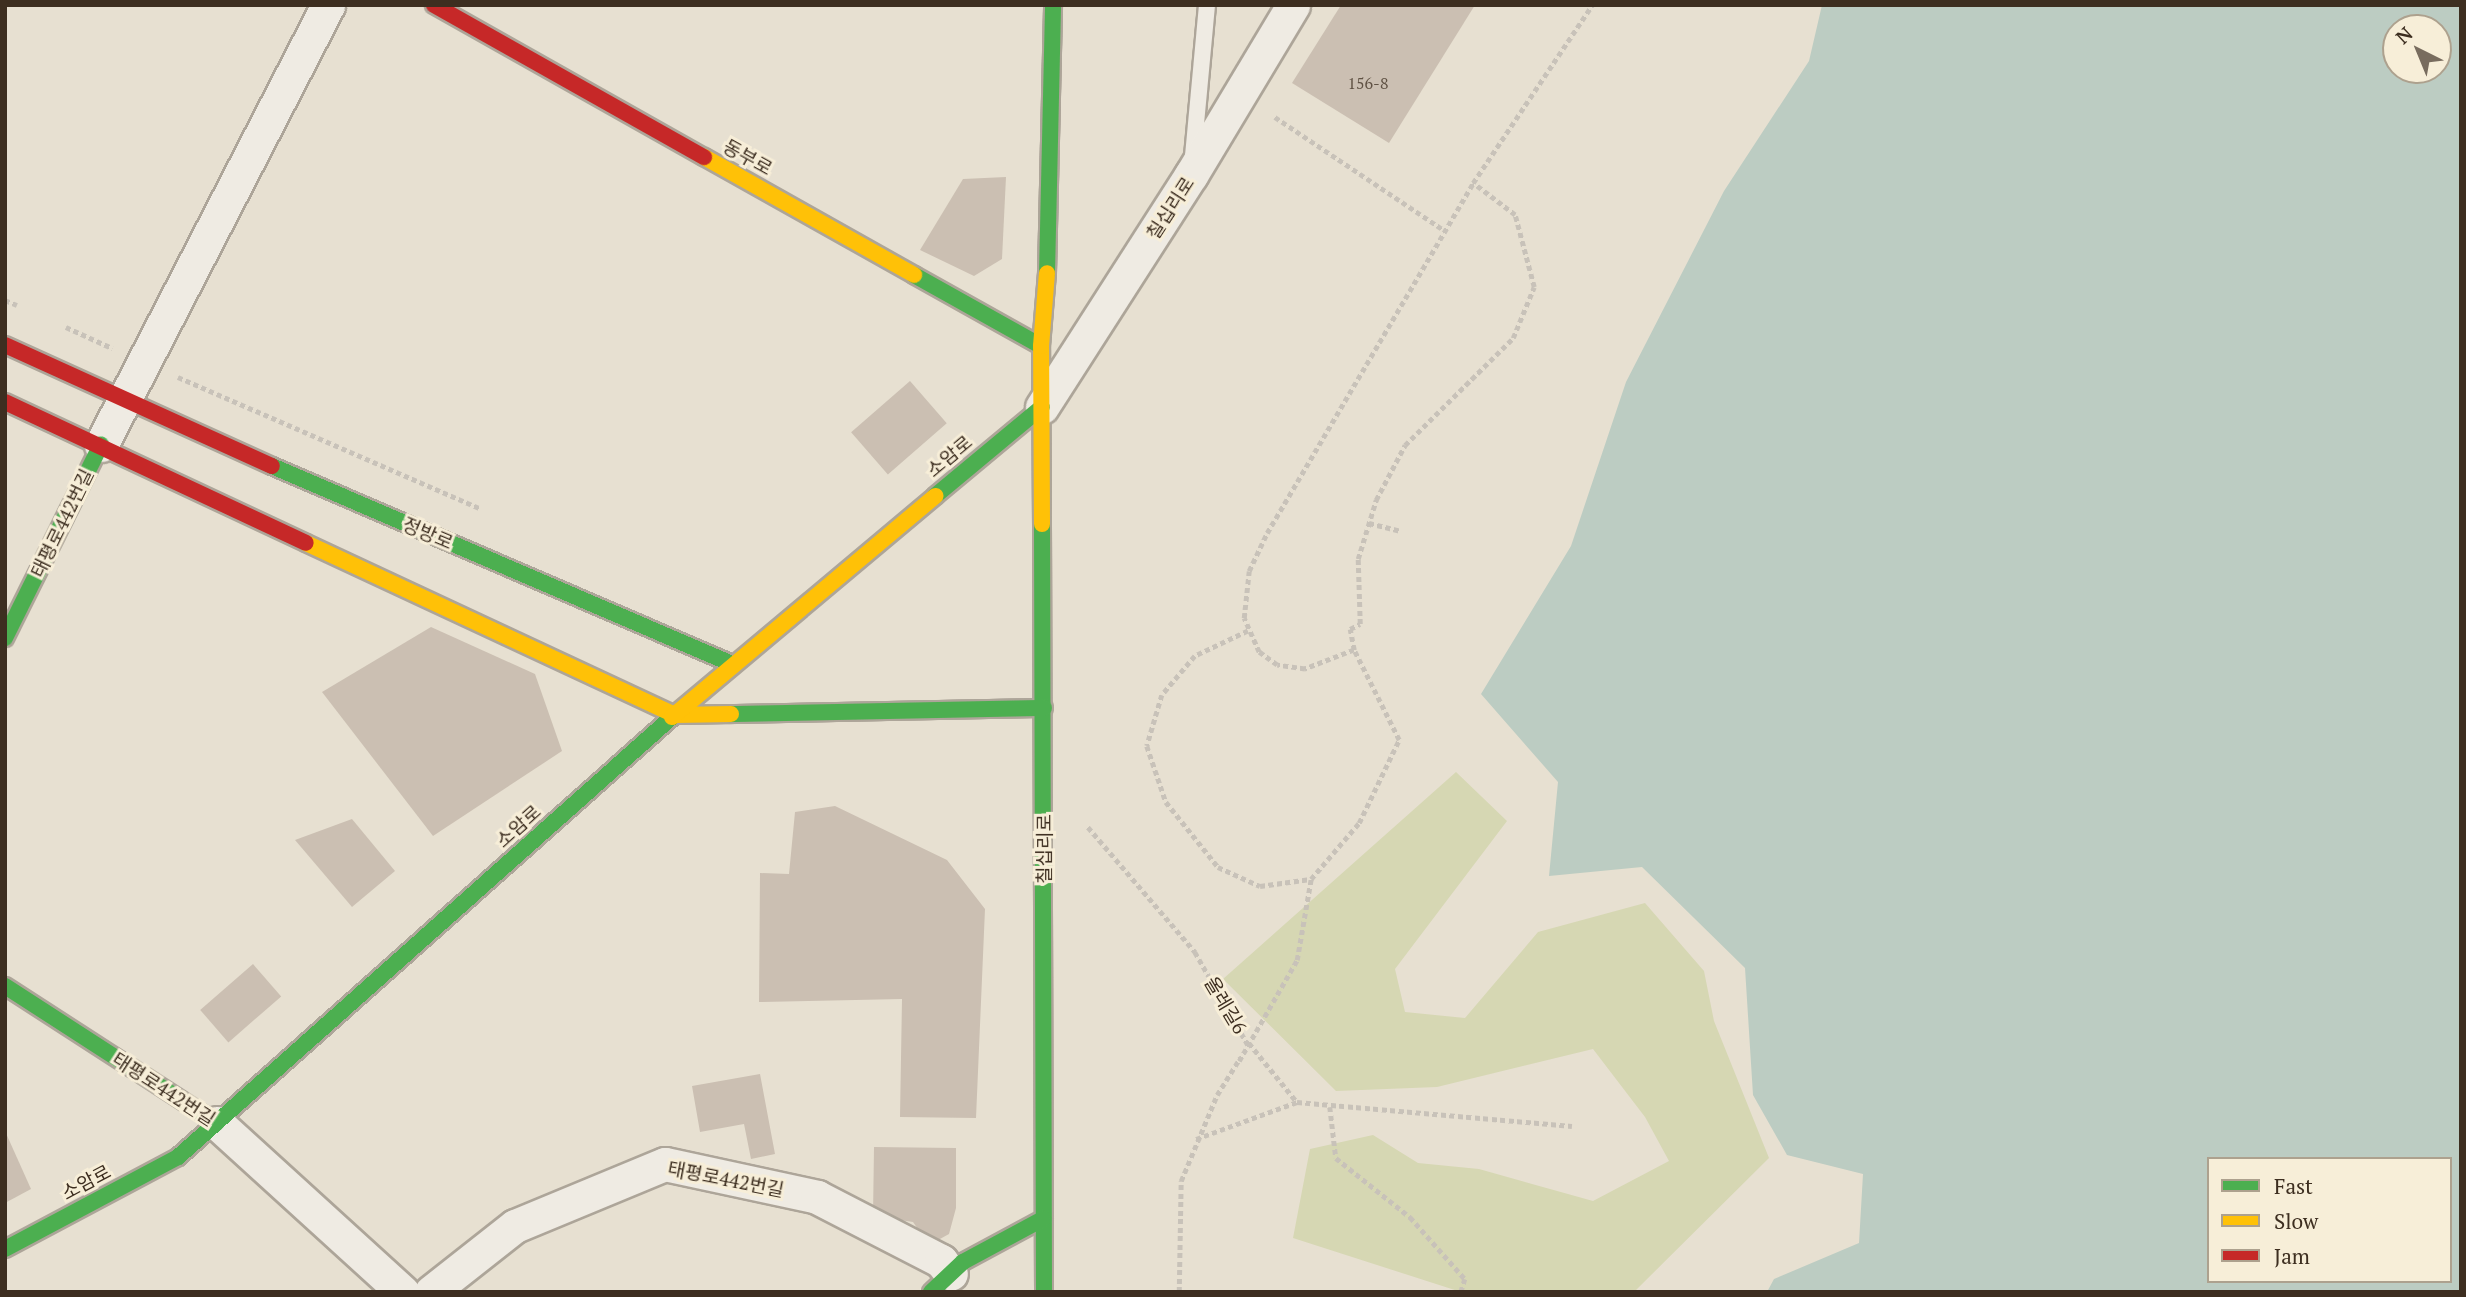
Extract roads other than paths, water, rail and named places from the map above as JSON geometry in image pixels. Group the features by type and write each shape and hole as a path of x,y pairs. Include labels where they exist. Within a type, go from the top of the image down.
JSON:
{"street":[{"path":"101,445 328,5"},
{"name":"동부로","path":"435,5 1041,346"},
{"name":"칠십리로","path":"1044,1292 1041,346 1047,276 1053,5"},
{"name":"칠십리로","path":"1042,407 1191,175 1293,5"},
{"name":"정방로","path":"5,345 123,402 732,664"},
{"path":"5,402 675,715 1044,708"},
{"name":"소암로","path":"5,1249 178,1157 732,664 1042,407"},
{"name":"태평로442번길","path":"5,638 101,445"},
{"name":"태평로442번길","path":"5,986 217,1123 403,1292"},
{"name":"태평로442번길","path":"431,1292 516,1226 665,1164 817,1197 941,1261 941,1283"},
{"path":"941,1283 963,1262 1044,1220"}],"lane":[{"path":"1191,175 1207,5"}]}
